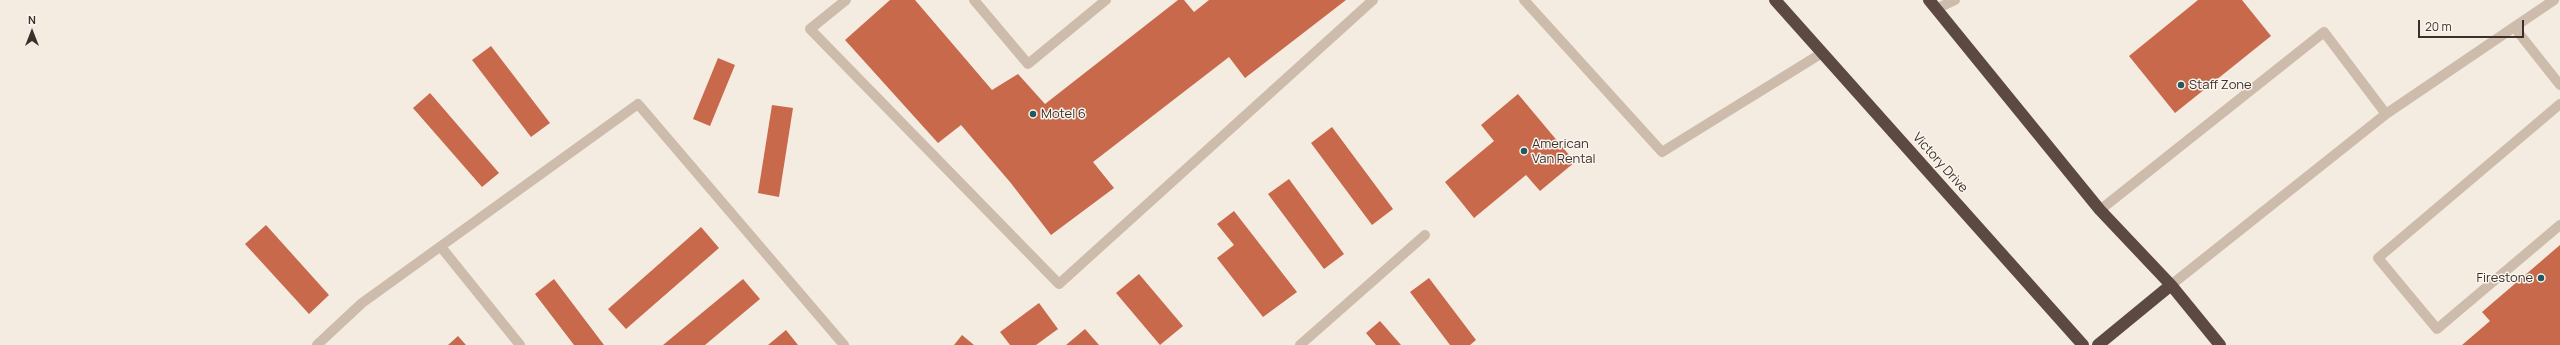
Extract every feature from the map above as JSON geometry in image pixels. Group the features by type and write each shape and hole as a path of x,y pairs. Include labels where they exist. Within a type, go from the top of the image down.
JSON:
{"highway":[{"name":"Victory Drive","path":"1775,0 2083,345"},
{"path":"1933,4 2100,210 2171,285 2220,345"},
{"path":"2098,345 2171,285"}],"street":[{"path":"846,0 810,29 1059,284 1374,0"},
{"path":"974,0 1028,64 1106,0"},
{"path":"1524,0 1662,152 1822,53"},
{"path":"1933,4 1955,0"},
{"path":"2171,285 2386,114 2554,0"},
{"path":"2514,27 2560,85"},
{"path":"2100,210 2324,32 2386,114"},
{"path":"317,345 362,303 638,104 844,345"},
{"path":"2560,104 2378,258 2437,329 2560,225"},
{"path":"1300,345 1425,235"},
{"path":"441,247 520,345"}],"building":[{"name":"Motel 6","path":"890,0 915,0 992,90 1018,74 1045,104 1178,0 1184,0 1194,12 1209,0 1346,0 1245,78 1229,57 1093,162 1114,188 1051,235 1010,182 961,125 938,143 845,40"},
{"name":"Staff Zone","path":"2198,0 2242,0 2271,36 2175,113 2129,56"},
{"path":"491,46 550,123 531,137 472,60"},
{"path":"718,58 735,65 710,126 693,119"},
{"path":"430,93 499,173 482,187 413,108"},
{"name":"American Van Rental","path":"1518,94 1575,162 1540,191 1526,175 1474,218 1445,182 1494,141 1481,125"},
{"path":"772,105 793,108 779,197 758,193"},
{"path":"1332,127 1393,209 1372,225 1311,143"},
{"path":"1289,179 1344,254 1324,269 1268,194"},
{"path":"1234,211 1297,292 1263,317 1217,258 1234,245 1217,224"},
{"path":"266,225 329,295 309,314 245,244"},
{"path":"701,227 719,248 626,329 608,309"},
{"name":"Firestone","path":"2560,245 2560,345 2462,345 2490,321 2482,312"},
{"path":"1139,274 1183,326 1160,345 1116,293"},
{"path":"1429,278 1476,340 1470,345 1450,345 1410,292"},
{"path":"554,279 604,345 574,345 535,294"},
{"path":"743,279 760,299 705,345 663,345"},
{"path":"1039,303 1058,329 1036,345 1010,345 1000,332"},
{"path":"1380,321 1401,345 1376,345 1366,333"},
{"path":"1085,329 1099,345 1066,345"},
{"path":"786,330 798,345 768,345"},
{"path":"962,335 974,345 954,345"},
{"path":"458,336 466,345 448,345"}],"place":[{"name":"Staff Zone","path":"2181,85"},
{"name":"Motel 6","path":"1033,114"},
{"name":"American Van Rental","path":"1524,151"},
{"name":"Firestone","path":"2541,278"}]}
